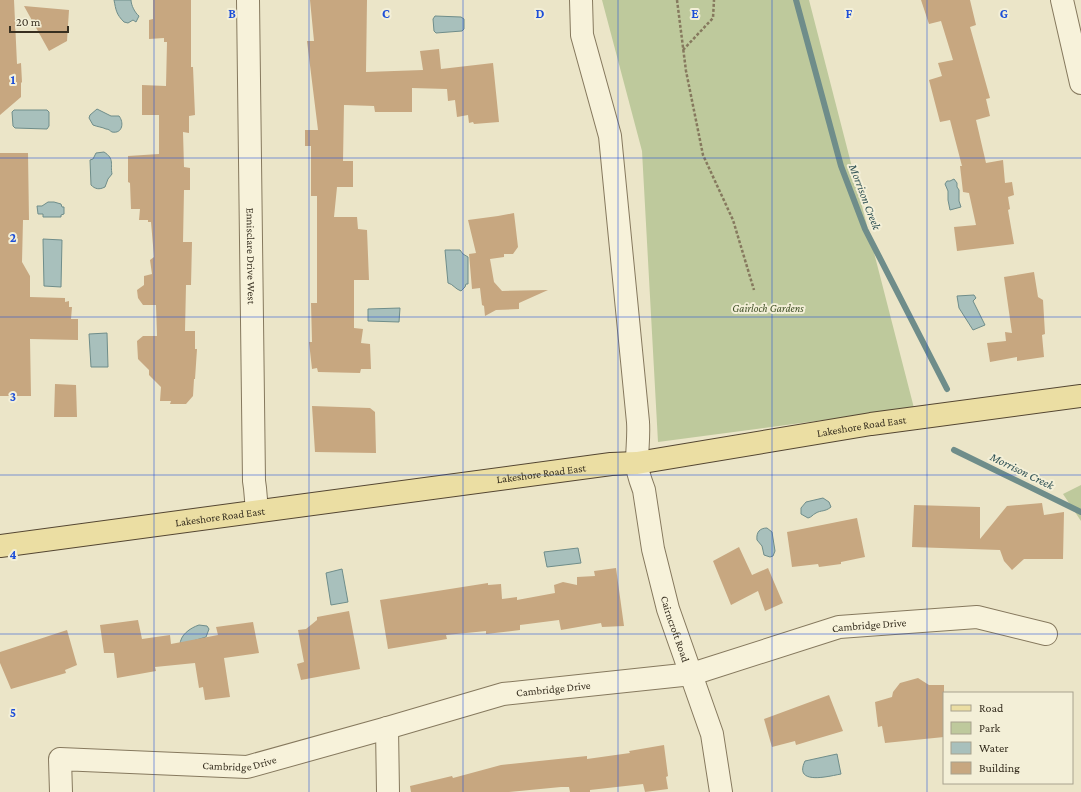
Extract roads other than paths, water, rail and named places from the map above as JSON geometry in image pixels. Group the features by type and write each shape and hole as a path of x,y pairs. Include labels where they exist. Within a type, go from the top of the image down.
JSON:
{"main road":[{"name":"Lakeshore Road East","path":"0,546 611,464 637,463 871,424 1081,396"}],"street":[{"name":"Ennisclare Drive West","path":"248,0 254,480 256,511"},
{"name":"Cairncroft Road","path":"581,0 582,35 610,136 640,436 637,463 644,490 653,549 668,609 712,734 721,792"},
{"path":"1062,0 1081,83"},
{"name":"Cambridge Drive","path":"61,792 60,759 247,767 503,694 692,674 839,627 977,617 1046,634"},
{"path":"387,728 388,792"}],"water":[{"path":"114,0 131,0 136,13 139,16 136,22 133,20 128,23 124,22 119,17"},
{"path":"435,16 461,17 464,19 464,29 462,31 436,33 434,31 433,19"},
{"path":"97,109 111,116 119,116 122,121 122,127 116,132 112,132 108,129 93,125 89,118 90,115"},
{"path":"14,110 47,110 49,112 49,126 47,129 15,128 13,126 12,112"},
{"path":"104,152 111,159 112,174 105,187 97,189 91,185 90,160 93,159 96,153"},
{"path":"954,179 959,190 959,201 961,207 950,210 948,191 945,184 947,181"},
{"path":"48,202 61,204 62,207 64,207 64,214 61,215 61,217 43,217 43,214 38,214 37,206 42,206"},
{"path":"43,239 62,240 61,287 44,286"},
{"path":"445,250 460,250 468,257 468,284 466,284 461,291 448,283"},
{"path":"974,295 976,298 973,301 985,325 973,330 959,308 957,296"},
{"path":"400,308 399,322 368,321 368,309"},
{"path":"107,333 108,367 91,367 89,334"},
{"path":"823,498 829,502 831,507 827,510 818,512 808,518 801,514 801,508 806,502"},
{"path":"767,528 772,532 775,551 773,556 770,557 764,555 762,546 757,540 759,531"},
{"path":"578,548 581,563 547,567 544,552"},
{"path":"342,569 348,602 331,605 326,573"},
{"path":"199,625 207,626 209,629 206,637 180,645 180,641 186,632"},
{"path":"837,754 841,774 814,778 808,777 804,774 803,769 805,761"}],"waterway":[{"name":"Morrison Creek","path":"796,0 841,166 865,229 947,389"},
{"name":"Morrison Creek","path":"954,450 1081,512"}],"park label":[{"name":"Gairloch Gardens","path":"768,308"}]}
